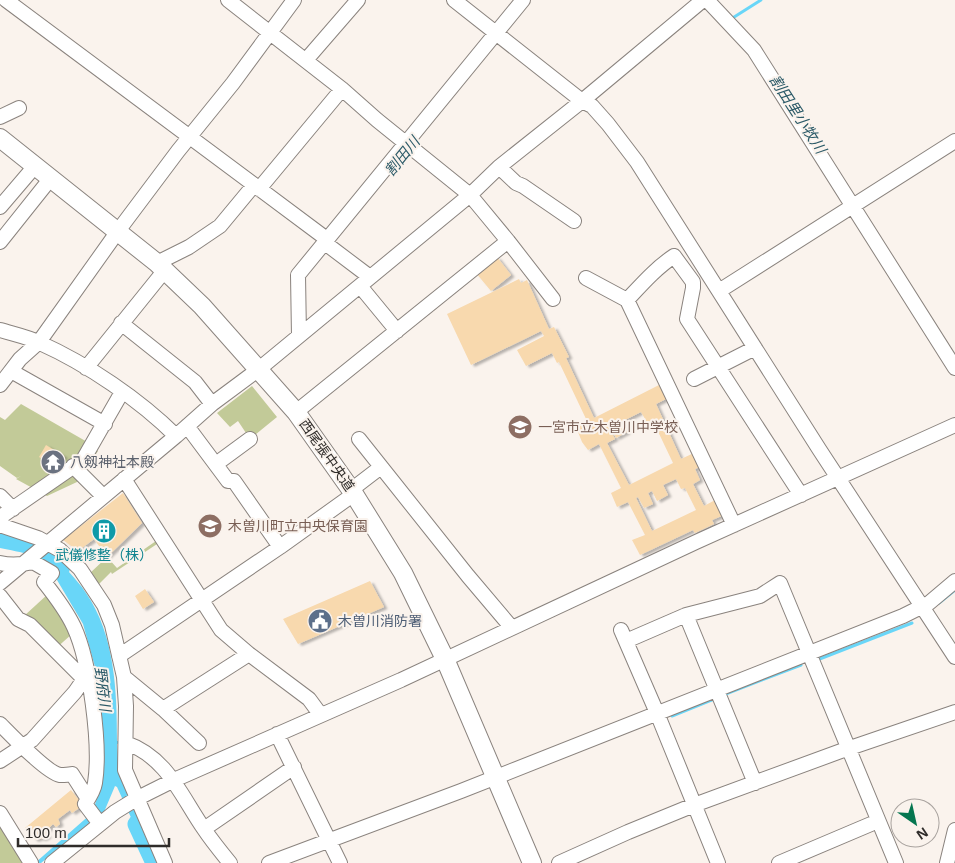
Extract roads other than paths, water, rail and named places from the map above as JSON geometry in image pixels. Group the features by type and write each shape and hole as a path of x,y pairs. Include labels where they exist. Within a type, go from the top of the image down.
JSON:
{"main road":[{"name":"西尾張中央道","path":"0,138 161,266 202,306 296,412 353,492 403,573 445,659 532,863"}],"street":[{"path":"6,0 257,187 328,244 365,281 397,332"},
{"path":"228,0 342,88 409,146 470,195 553,299"},
{"path":"0,385 20,359 40,342 118,231 233,83 294,0"},
{"path":"306,60 358,0"},
{"path":"454,0 582,101 592,106 622,141 955,657"},
{"path":"299,336 298,275 328,244 409,146 499,34 523,0"},
{"path":"0,583 212,404 259,369 470,195 499,167 705,0 754,50 955,368"},
{"path":"86,368 121,324 161,266 220,226 257,187 342,88"},
{"path":"0,117 19,108"},
{"path":"719,291 955,140"},
{"path":"0,207 35,166"},
{"path":"499,167 516,184 523,186 574,221"},
{"path":"2,233 51,178"},
{"path":"296,412 508,241"},
{"path":"627,300 648,277 674,256 693,282 687,319 801,495"},
{"path":"586,278 627,300 734,525"},
{"path":"121,324 195,382 212,404"},
{"path":"0,330 40,342 86,368 156,416 176,436"},
{"path":"694,379 755,348"},
{"path":"11,371 105,424"},
{"path":"122,392 83,460 2,516 0,526 60,550 89,580 106,611 112,625 124,677 125,770 132,801 165,863"},
{"path":"52,863 99,822 132,801 174,780 445,659 955,425"},
{"path":"187,426 228,481 234,480 280,547"},
{"path":"216,464 250,439"},
{"path":"359,439 512,628"},
{"path":"73,466 103,496"},
{"path":"119,656 280,547 353,492 380,467"},
{"path":"124,479 221,630 249,654 309,699 320,714"},
{"path":"0,496 13,509"},
{"path":"0,563 12,566 27,561 33,562 52,573 44,582 64,608 75,629 95,723 97,762 95,785 88,803"},
{"path":"269,863 495,778 923,608 955,581"},
{"path":"718,863 624,636 686,615 760,596 780,583 805,654 845,750 896,863"},
{"path":"0,596 18,619 30,625 86,678"},
{"path":"686,615 755,783"},
{"path":"163,709 249,654"},
{"path":"124,677 163,709 199,743"},
{"path":"0,761 32,740 86,678"},
{"path":"559,863 694,805 955,712"},
{"path":"0,724 22,747 59,775 72,774 99,822"},
{"path":"277,734 340,863"},
{"path":"126,742 137,746 161,763 174,780 204,829 230,863"},
{"path":"845,750 887,863"},
{"path":"204,829 294,767"},
{"path":"0,813 31,863"},
{"path":"779,863 871,824"},
{"path":"947,863 955,830"}],"water":[{"name":"野府川","path":"0,533 21,538 38,545 71,567 69,572 84,590 96,609 109,645 115,684 117,741 122,743 117,744 118,763 152,844 145,848 115,786 104,812 41,863 35,863 92,813 101,787 104,754 98,676 91,677 91,675 97,674 83,624 57,580 59,571 40,558 0,548"}],"waterway":[{"path":"731,19 761,0"},
{"path":"939,603 955,590"},
{"path":"817,660 912,623"},
{"path":"723,695 801,665"},
{"path":"672,716 714,699"},
{"path":"137,824 155,863"}],"place":[{"name":"一宮市立木曽川中学校","path":"520,427"},
{"name":"八剱神社本殿","path":"53,462"},
{"name":"木曽川町立中央保育園","path":"210,526"},
{"name":"武儀修整（株）","path":"104,531"},
{"name":"木曽川消防署","path":"320,621"}],"water label":[{"name":"割田里小牧川","path":"798,114"},
{"name":"割田川","path":"402,156"}]}
